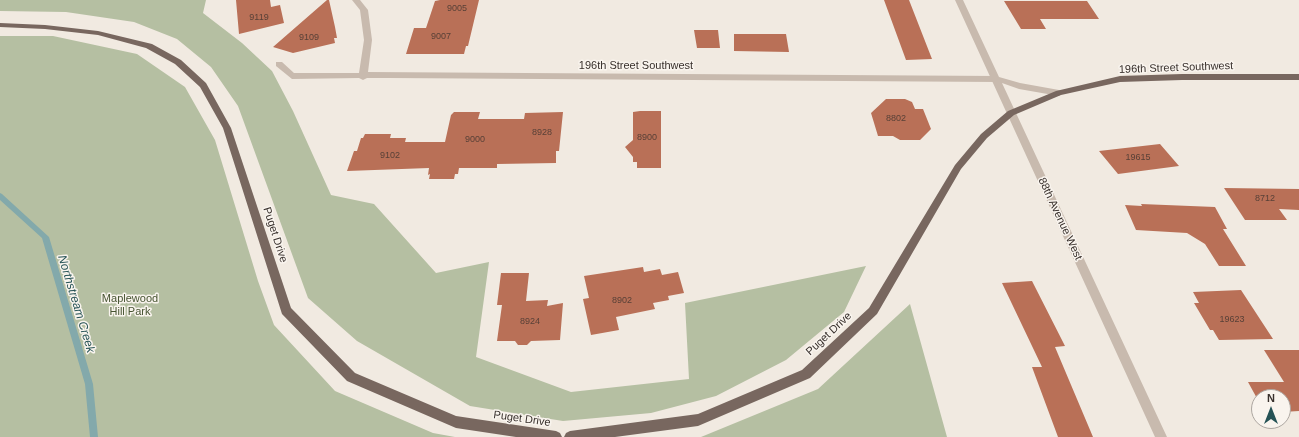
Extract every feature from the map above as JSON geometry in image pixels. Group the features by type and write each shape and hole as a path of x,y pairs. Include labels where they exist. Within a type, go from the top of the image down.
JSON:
{"main road":[{"name":"Puget Drive","path":"0,25 45,27 98,33 149,46 178,62 203,85 227,128 286,310 351,377 456,422 556,437"},
{"name":"196th Street Southwest","path":"1011,113 1059,93 1120,79 1182,77 1299,77"},
{"name":"Puget Drive","path":"570,437 698,420 806,374 873,311 958,167 984,136 1011,113"}],"street":[{"path":"356,0 364,10 368,40 363,77"},
{"name":"88th Avenue West","path":"959,0 997,79 1011,113 1161,437"},
{"name":"196th Street Southwest","path":"279,64 292,76 363,77 390,75 997,79 1019,86 1059,93"}],"green space":[{"path":"0,0 206,0 203,13 242,43 272,71 293,111 331,195 374,204 436,273 489,262 476,357 571,392 689,379 685,303 866,266 844,312 786,360 716,396 651,413 563,421 470,406 357,341 308,298 238,106 211,67 177,39 134,22 66,12 0,11"},
{"name":"Maplewood Hill Park","path":"0,36 53,36 137,54 185,87 215,140 258,281 274,325 335,391 433,433 455,437 0,437"},
{"path":"910,304 947,437 701,437 818,389"}],"building":[{"path":"236,0 270,0 271,7 280,5 284,23 239,34"},
{"path":"327,0 329,0 335,27 337,38 334,38 335,43 293,53 273,47"},
{"path":"479,0 468,46 466,46 464,54 406,54 414,28 426,28 435,1"},
{"path":"884,0 909,0 932,59 906,60"},
{"path":"1004,1 1087,1 1099,19 1040,19 1046,29 1021,29"},
{"path":"694,30 718,30 720,48 697,48"},
{"path":"734,34 786,34 789,52 734,51"},
{"path":"886,99 905,99 912,102 915,109 923,109 931,129 920,140 900,140 893,136 878,136 871,113"},
{"path":"661,111 661,168 637,168 637,162 633,162 633,157 625,147 633,140 633,112"},
{"path":"454,112 480,112 478,119 524,119 525,113 563,112 559,151 556,151 556,163 497,164 497,168 459,168 458,174 455,174 454,179 429,179 429,168 347,171 354,151 357,151 361,138 363,138 365,134 391,134 390,138 406,138 405,142 445,142 451,115"},
{"path":"1160,144 1179,166 1118,174 1099,151"},
{"path":"1224,188 1299,189 1299,210 1279,209 1287,220 1245,220"},
{"path":"1141,204 1215,207 1227,229 1223,229 1246,266 1219,266 1205,244 1187,233 1136,230 1125,205 1142,206"},
{"path":"643,267 644,272 660,269 662,275 678,272 684,293 668,296 669,300 653,303 655,309 616,317 619,330 591,335 583,299 589,298 584,276"},
{"path":"501,273 529,273 526,301 548,300 547,306 563,303 560,340 531,341 527,345 518,345 515,341 497,341 502,305 497,305"},
{"path":"1032,281 1065,346 1055,347 1093,437 1058,437 1032,367 1042,367 1002,283"},
{"path":"1241,290 1273,339 1219,340 1213,330 1210,330 1194,303 1199,303 1193,292"},
{"path":"1264,350 1299,350 1299,411 1291,412 1291,389 1252,389 1248,382 1284,382"}],"waterway":[{"name":"Northstream Creek","path":"0,196 45,237 89,384 94,437"}]}
